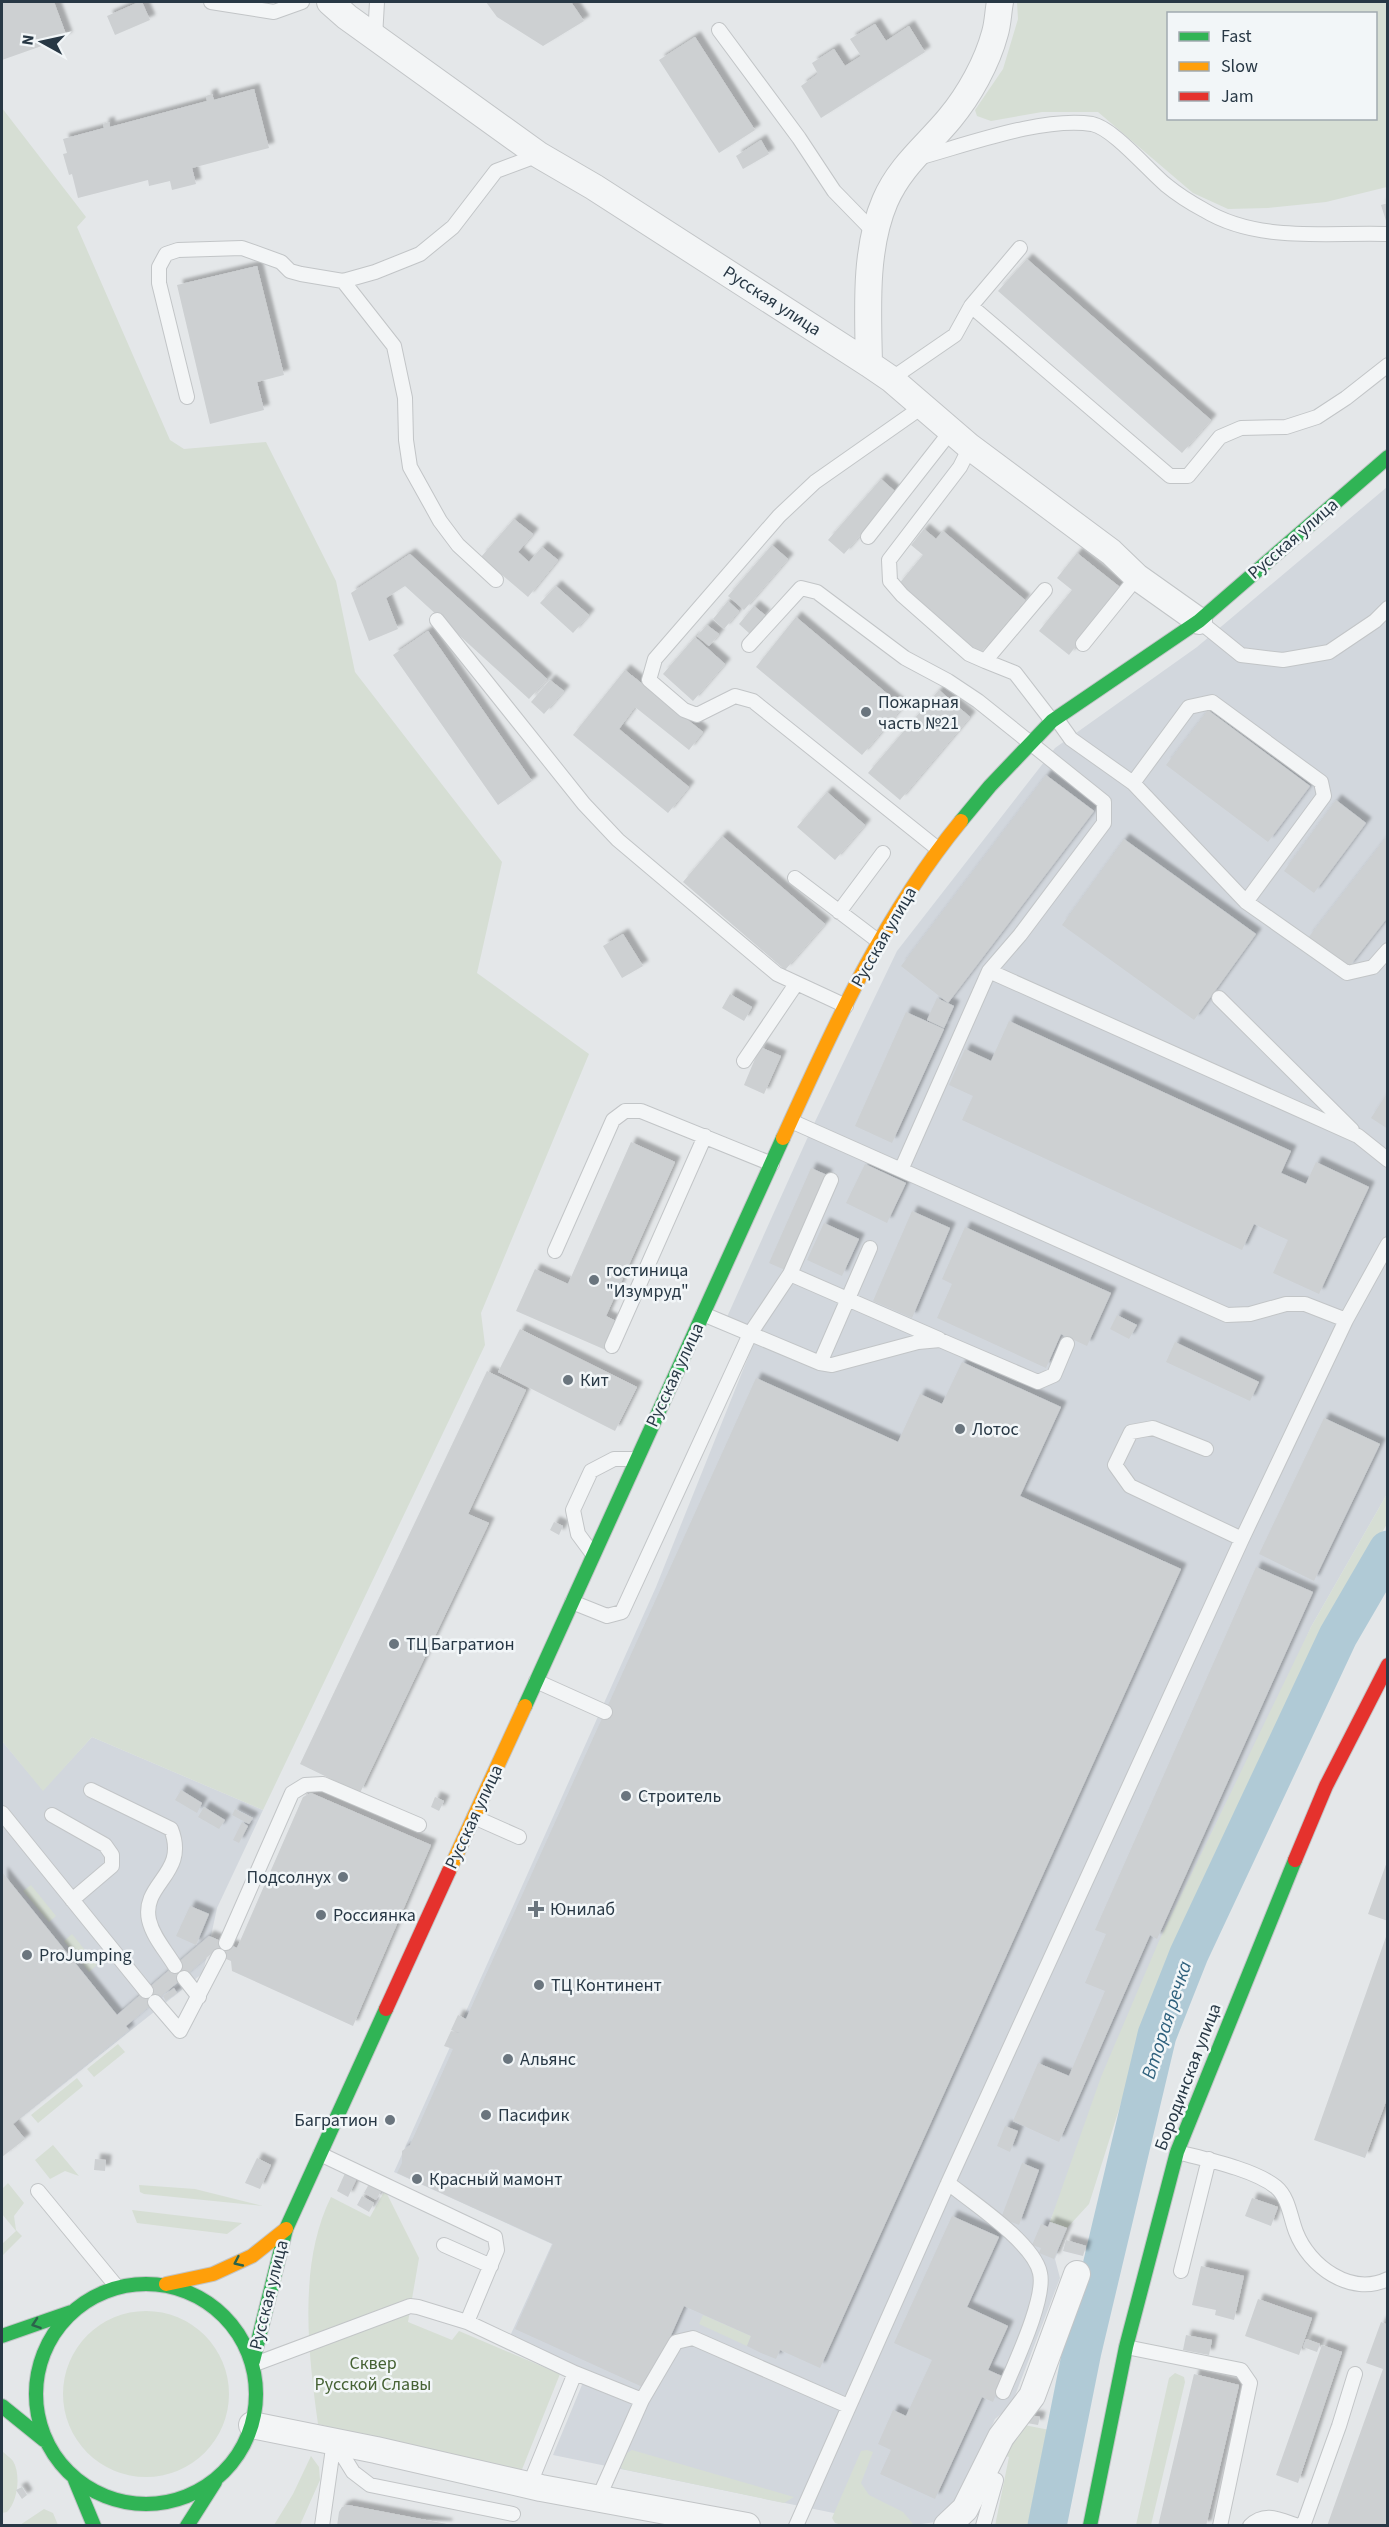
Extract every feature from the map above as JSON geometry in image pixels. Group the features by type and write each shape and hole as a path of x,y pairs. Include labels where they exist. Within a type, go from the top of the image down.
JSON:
{"main road":[{"name":"Русская улица","path":"253,2363 286,2229 791,1121 878,941 904,897 938,849 1029,742 1054,720 1199,621 1388,457"},
{"name":"Бородинская улица","path":"1090,2526 1126,2347 1177,2152 1266,1925 1322,1797 1388,1665"},
{"name":"Русская улица","path":"71,2312 89,2298 117,2287 166,2284 213,2274 252,2256 286,2229"},
{"path":"166,2284 191,2293 217,2308 243,2339 253,2363 256,2396 252,2425 243,2446 216,2480 187,2526"},
{"path":"2,2336 71,2312"},
{"path":"44,2440 37,2412 37,2380 47,2343 71,2312"},
{"path":"2,2406 44,2440 62,2467 75,2480 92,2490 138,2503 160,2503 182,2499 216,2480"},
{"path":"75,2480 94,2526"}],"street":[{"name":"Русская улица","path":"330,2 539,155 594,187 891,379 961,439 1111,552 1137,577 1199,621"},
{"path":"869,364 868,307 874,232 886,199 909,160 951,117 981,70 996,33 1000,2"},
{"path":"947,2526 965,2509 1001,2436 1032,2396 1077,2274"},
{"path":"252,2425 334,2441 529,2486 747,2526"}],"lane":[{"path":"211,2 274,12 302,2"},
{"path":"375,37 377,2"},
{"path":"718,30 799,138 834,190 874,232"},
{"path":"909,160 1023,129 1049,125 1094,124 1110,133 1167,185 1205,212 1237,225 1275,232 1388,234"},
{"path":"187,397 159,283 159,267 166,254 178,250 242,248 281,262 290,271 300,274 343,280 375,272 420,255 453,227 496,171 539,155"},
{"path":"891,379 955,335 971,306 1020,248"},
{"path":"343,280 394,346 405,398 406,440 410,467 440,521 458,545 496,580"},
{"path":"971,306 1170,476 1188,476 1220,437 1241,428 1286,427 1317,417 1346,398 1388,365"},
{"path":"922,407 815,482 779,516 655,659 649,680 684,710 697,715 735,696 753,701 938,849"},
{"path":"868,537 961,439"},
{"path":"961,439 960,467 889,560 890,581 902,595 969,654 1015,673 1071,739 1132,783 1246,902 1347,973 1373,967 1388,950"},
{"path":"1083,644 1137,577"},
{"path":"748,645 801,588 818,592 905,658 948,681 978,701 1104,802 1104,823 1020,935 989,971 901,1170"},
{"path":"985,661 1045,590"},
{"path":"1199,621 1241,655 1283,660 1329,652 1376,621 1388,608"},
{"path":"437,620 584,804 618,840 777,974 846,1006"},
{"path":"1132,783 1190,707 1212,702 1321,782 1324,796 1246,902"},
{"path":"839,912 883,853"},
{"path":"795,878 878,941"},
{"path":"989,971 1358,1136"},
{"path":"744,1061 796,984"},
{"path":"1219,998 1358,1136 1388,1160"},
{"path":"555,1251 613,1120 625,1111 641,1111 772,1164"},
{"path":"791,1121 1227,1315 1250,1314 1286,1304 1305,1304 1346,1320"},
{"path":"612,1346 705,1136"},
{"path":"572,1602 607,1616 622,1612 750,1334 790,1274 831,1180"},
{"path":"796,2526 948,2183 1242,1539 1346,1320 1388,1244"},
{"path":"820,1363 870,1248"},
{"path":"790,1274 1038,1382 1054,1375 1067,1344"},
{"path":"703,1314 820,1363 832,1365 918,1342 940,1340"},
{"path":"1206,1449 1153,1428 1131,1432 1115,1465 1130,1486 1242,1539"},
{"path":"594,1554 578,1534 573,1510 591,1471 614,1458 637,1459"},
{"path":"536,1681 605,1712"},
{"path":"226,1943 292,1793 305,1785 323,1784 419,1825"},
{"path":"92,1790 171,1829 177,1843 175,1860 152,1896 149,1918 154,1934 175,1966"},
{"path":"2,1813 146,1991"},
{"path":"52,1815 105,1845 112,1855 112,1866 72,1900"},
{"path":"474,1817 519,1837"},
{"path":"155,2002 180,2031 219,1956"},
{"path":"184,1978 199,1997"},
{"path":"1177,2152 1209,2159 1267,2180 1276,2187 1284,2195 1296,2233 1308,2252 1322,2268 1341,2280 1358,2284 1380,2283 1388,2279"},
{"path":"320,2154 495,2237 497,2250 467,2322"},
{"path":"1181,2271 1209,2159"},
{"path":"948,2183 1024,2245 1040,2273 1037,2306 1003,2392"},
{"path":"38,2191 117,2287"},
{"path":"444,2245 491,2266"},
{"path":"253,2363 410,2306 467,2322 575,2373 642,2400"},
{"path":"598,2499 642,2400 676,2342 693,2338 848,2406"},
{"path":"1126,2347 1242,2370 1247,2377 1250,2383 1220,2526"},
{"path":"529,2486 575,2373"},
{"path":"1303,2526 1355,2374"},
{"path":"334,2441 353,2472 370,2485 513,2514"},
{"path":"322,2526 334,2441"},
{"path":"983,2526 996,2480"},
{"path":"1250,2526 1258,2518 1267,2516 1298,2526"}],"shaded area":[{"path":"1387,487 1387,1494 1311,1627 1050,2221 1067,2229 1055,2259 1060,2278 1011,2406 995,2419 954,2508 943,2521 914,2525 887,2524 553,2455 584,2380 506,2345 552,2244 394,2172 656,1587 759,1330 727,1317 811,1130 897,951 1055,748 1197,647"},
{"path":"92,1737 263,1810 217,1908 203,1973 2,2133 2,1741 43,1790"}],"green space":[{"path":"1017,2 1387,2 1387,187 1326,202 1268,208 1228,209 1193,193 1098,112 1042,112 991,121 977,116 975,110 1003,69 1018,19"},
{"path":"2,108 86,217 77,227 170,440 184,449 266,442 336,581 355,672 502,862 477,973 589,1054 481,1313 485,1345 263,1810 92,1737 43,1791 2,1741"},
{"path":"1387,1494 1387,1524 1328,1625 1176,1952 1141,2040 1089,2204 1067,2228 1050,2222 1101,2077 1159,1941 1311,1627"},
{"path":"31,1885 56,1916 49,1922 23,1891"},
{"path":"72,1934 97,1965 89,1972 64,1941"},
{"path":"118,2044 125,2052 94,2077 87,2069"},
{"path":"77,2078 83,2086 38,2123 31,2115"},
{"path":"53,2145 79,2176 65,2171 50,2179 35,2160"},
{"path":"8,2183 24,2203 14,2216 16,2230 22,2236 2,2256 2,2244 16,2231 2,2214 2,2189"},
{"path":"139,2185 195,2189 263,2206 144,2194 140,2192"},
{"name":"Сквер Русской Славы","path":"385,2190 419,2258 408,2322 452,2340 459,2331 560,2374 521,2472 318,2424 311,2368 308,2309 314,2251 321,2223 331,2197 370,2217"},
{"path":"132,2210 242,2223 227,2234 137,2223"},
{"path":"146,2311 178,2318 205,2335 222,2362 229,2394 222,2426 205,2453 178,2470 146,2477 114,2470 87,2453 70,2426 63,2394 70,2362 87,2335 114,2318"},
{"path":"703,2315 751,2336 747,2346 699,2324"},
{"path":"1175,2373 1184,2377 1185,2382 1151,2525 1136,2525 1169,2378"},
{"path":"1024,2425 1055,2431 1076,2449 1061,2525 995,2526 1009,2457 999,2454"},
{"path":"632,2450 794,2497 784,2503 622,2469 620,2466 627,2453"},
{"path":"2,2451 13,2461 18,2480 14,2501 7,2512 2,2513"},
{"path":"861,2451 873,2452 861,2483 869,2495 903,2512 914,2525 845,2526 835,2523 832,2518"},
{"path":"311,2456 319,2467 320,2480 300,2525 274,2525 293,2494"},
{"path":"44,2509 53,2513 58,2525 20,2525"}],"building":[{"path":"2,2 54,2 67,37 2,60"},
{"path":"142,2 150,20 115,35 107,16"},
{"path":"486,2 571,2 584,21 543,46 497,17"},
{"path":"875,24 886,41 909,26 925,52 821,118 801,86 818,74 812,63 834,49 845,66 861,56 850,39"},
{"path":"695,37 755,130 719,153 659,60"},
{"path":"254,89 269,148 192,168 196,184 172,190 170,181 149,186 148,180 78,198 72,174 69,175 63,154 67,153 63,139 104,128 103,124 109,122 110,127 207,101 206,96 212,94 214,100"},
{"path":"761,140 769,154 743,169 736,156"},
{"path":"1388,203 1388,224 1387,224 1381,205"},
{"path":"1027,259 1211,420 1182,453 998,291"},
{"path":"257,266 284,375 257,382 264,410 210,424 177,285"},
{"path":"881,479 897,493 844,554 828,540"},
{"path":"514,519 533,534 518,552 529,562 542,547 558,560 528,597 481,557"},
{"path":"924,529 936,539 943,531 1025,600 980,654 898,585 923,555 911,545"},
{"path":"772,545 788,559 744,610 728,596"},
{"path":"1077,553 1121,588 1069,655 1039,631 1072,590 1057,578"},
{"path":"410,554 547,679 529,699 405,586 386,598 398,629 369,641 351,593"},
{"path":"556,586 589,615 573,633 540,603"},
{"path":"728,601 739,611 724,629 713,619"},
{"path":"754,606 765,615 750,634 739,624"},
{"path":"796,617 903,707 862,755 756,667"},
{"path":"707,625 719,634 709,646 697,636"},
{"path":"428,631 532,781 498,805 393,655"},
{"path":"695,637 725,664 693,701 663,674"},
{"path":"625,670 703,732 689,750 635,707 619,729 689,787 668,813 573,735"},
{"path":"550,680 564,691 544,714 531,702"},
{"path":"939,690 970,717 900,800 868,773"},
{"path":"1208,710 1310,786 1268,842 1166,765"},
{"path":"1046,775 1094,811 948,1003 901,966"},
{"path":"827,792 865,825 835,860 797,827"},
{"path":"1336,800 1366,823 1314,893 1284,871"},
{"path":"1388,835 1388,917 1348,968 1308,938"},
{"path":"722,836 825,924 785,970 683,882"},
{"path":"1124,839 1256,934 1194,1020 1062,925"},
{"path":"623,934 643,966 622,978 603,946"},
{"path":"730,994 752,1007 744,1021 722,1008"},
{"path":"937,998 954,1006 944,1028 927,1020"},
{"path":"906,1012 944,1029 892,1143 855,1126"},
{"path":"1009,1021 1291,1151 1281,1173 1306,1184 1316,1162 1369,1187 1319,1294 1273,1273 1288,1240 1254,1224 1242,1250 962,1120 973,1096 949,1085 965,1049 991,1061"},
{"path":"760,1047 781,1056 764,1094 744,1085"},
{"path":"1388,1092 1388,1129 1371,1118"},
{"path":"631,1142 675,1162 606,1316 620,1323 608,1351 516,1311 535,1269 568,1284"},
{"path":"865,1164 906,1183 887,1223 846,1203"},
{"path":"811,1168 827,1175 785,1270 769,1263"},
{"path":"912,1211 950,1228 912,1318 873,1301"},
{"path":"824,1223 859,1239 842,1276 807,1260"},
{"path":"965,1227 1111,1293 1087,1346 1061,1334 1046,1368 937,1318 952,1284 942,1279"},
{"path":"1117,1315 1137,1325 1129,1339 1110,1329"},
{"name":"Кит","path":"520,1329 637,1387 615,1431 498,1372"},
{"path":"1175,1342 1259,1382 1250,1401 1166,1362"},
{"path":"962,1362 1061,1407 1020,1496 1181,1569 820,2368 780,2350 776,2359 761,2353 747,2346 751,2336 684,2306 647,2389 515,2329 553,2244 397,2173 402,2163 402,2151 410,2145 453,2049 444,2046 451,2031 460,2033 451,2030 458,2015 466,2019 756,1378 898,1442 920,1394 942,1404"},
{"name":"ТЦ Багратион","path":"487,1371 526,1390 468,1514 489,1523 360,1793 300,1764"},
{"path":"1324,1418 1380,1444 1314,1581 1259,1554"},
{"path":"554,1522 563,1526 559,1535 550,1530"},
{"path":"1256,1567 1313,1592 1157,1939 1150,1935 1059,2142 1013,2121 1038,2063 1069,2076 1105,1991 1085,1983 1106,1934 1095,1930"},
{"path":"181,1790 202,1803 197,1813 175,1800"},
{"path":"311,1793 431,1845 353,2026 232,1971 231,1961 212,1953 126,2026 129,2030 13,2124 25,2139 2,2157 2,1872 117,2015 209,1936 237,1948 303,1797"},
{"path":"435,1797 444,1801 439,1811 431,1807"},
{"path":"204,1807 225,1820 219,1829 198,1817"},
{"path":"235,1809 253,1818 249,1824 232,1815"},
{"path":"242,1822 248,1826 239,1843 233,1840"},
{"path":"1388,1859 1388,1921 1368,1914"},
{"path":"190,1906 209,1914 196,1945 176,1936"},
{"path":"1387,1934 1388,2096 1365,2158 1314,2140"},
{"path":"174,1988 177,1993 166,2001 163,1996"},
{"path":"1005,2126 1018,2131 1010,2152 997,2146"},
{"path":"257,2158 271,2165 260,2189 245,2183"},
{"path":"95,2159 106,2160 105,2171 94,2170"},
{"path":"1022,2163 1039,2170 1019,2225 1001,2218"},
{"path":"346,2171 358,2176 348,2197 337,2191"},
{"path":"369,2184 381,2191 376,2200 364,2193"},
{"path":"362,2196 374,2203 369,2212 357,2205"},
{"path":"1252,2198 1278,2207 1271,2226 1245,2216"},
{"path":"952,2216 999,2237 967,2307 1008,2326 988,2370 1004,2377 993,2402 982,2397 935,2499 880,2474 891,2450 878,2444 893,2410 906,2416 932,2360 894,2343"},
{"path":"1050,2222 1067,2228 1054,2259 1039,2253 1041,2248 1032,2245 1041,2224 1048,2227"},
{"path":"1066,2240 1086,2246 1083,2256 1063,2251"},
{"path":"1201,2266 1244,2276 1234,2320 1215,2315 1216,2310 1192,2305"},
{"path":"1258,2299 1312,2318 1299,2355 1245,2336"},
{"path":"1381,2322 1388,2325 1388,2526 1327,2526 1383,2369 1366,2363"},
{"path":"1186,2335 1212,2340 1209,2355 1183,2350"},
{"path":"1306,2339 1320,2344 1317,2352 1303,2347"},
{"path":"1322,2345 1342,2352 1298,2483 1276,2475"},
{"path":"1194,2374 1239,2385 1206,2526 1158,2526"},
{"path":"1029,2415 1040,2417 1038,2425 1027,2423"},
{"path":"22,2487 27,2495 22,2499 16,2490"},
{"path":"348,2505 447,2524 447,2526 337,2526 339,2512 342,2507"}],"waterway":[{"name":"Вторая речка","path":"1047,2526 1082,2351 1157,2035 1189,1954 1338,1636 1388,1550"}],"traffic: fast":[{"path":"961,821 990,786 1052,721 1199,621 1388,457"},
{"path":"525,1706 783,1138"},
{"path":"1090,2526 1126,2347 1177,2152 1295,1860"},
{"path":"253,2361 286,2229 386,2009"},
{"path":"135,2284 157,2284 188,2292 207,2302 224,2316 238,2333 248,2352 256,2383 256,2394 256,2405 248,2436 238,2455 224,2472 207,2486 188,2496 157,2504 135,2504 94,2491 76,2479 61,2464 44,2436 36,2405 36,2383 49,2342 61,2324 76,2309 104,2292 135,2284"},
{"path":"2,2336 71,2312"},
{"path":"2,2406 44,2440"},
{"path":"75,2480 94,2526"},
{"path":"187,2526 215,2482"}],"traffic: slow":[{"path":"783,1138 841,1014 884,934 907,895 961,821"},
{"path":"449,1871 525,1706"},
{"path":"166,2284 213,2274 252,2256 286,2229"}],"traffic: jam":[{"path":"1295,1860 1326,1786 1388,1665"},
{"path":"386,2009 449,1871"}],"place":[{"name":"Пожарная часть №21","path":"866,712"},
{"name":"гостиница \"Изумруд\"","path":"594,1280"},
{"name":"Кит","path":"568,1380"},
{"name":"Лотос","path":"960,1429"},
{"name":"ТЦ Багратион","path":"394,1644"},
{"name":"Строитель","path":"626,1796"},
{"name":"Подсолнух","path":"343,1877"},
{"name":"Юнилаб","path":"536,1909"},
{"name":"Россиянка","path":"321,1915"},
{"name":"ProJumping","path":"27,1955"},
{"name":"ТЦ Континент","path":"539,1985"},
{"name":"Альянс","path":"508,2059"},
{"name":"Пасифик","path":"486,2115"},
{"name":"Багратион","path":"390,2120"},
{"name":"Красный мамонт","path":"417,2179"}]}
